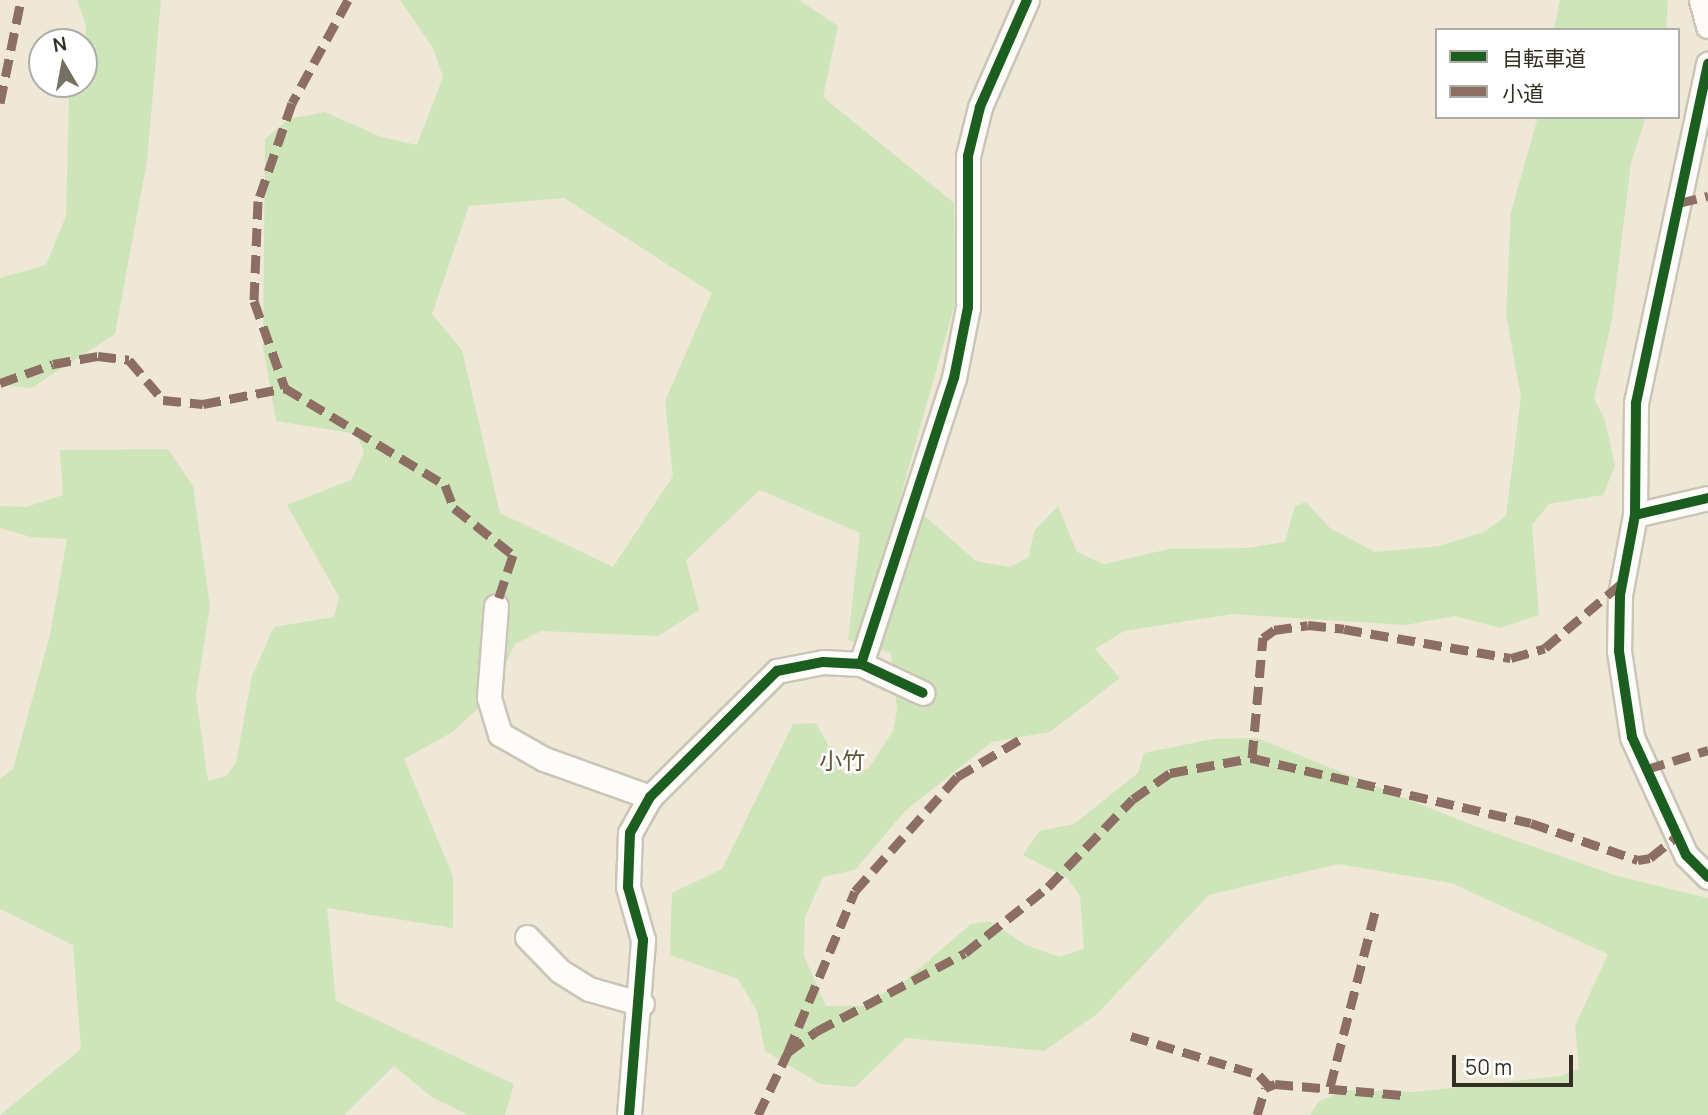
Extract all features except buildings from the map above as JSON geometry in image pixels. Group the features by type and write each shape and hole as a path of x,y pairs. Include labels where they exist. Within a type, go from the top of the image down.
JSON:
{"street":[{"path":"861,664 954,378 968,307 968,156 980,107 1027,0"},
{"path":"1701,0 1708,26"},
{"path":"1708,64 1636,403 1634,515 1620,595 1619,651 1632,737 1686,855 1708,877"},
{"path":"1634,515 1708,498"},
{"path":"496,606 489,698 500,734 544,759 650,797"},
{"path":"629,1115 642,1004 643,940 628,874 630,833 650,797 777,671 823,662 861,664 923,693"},
{"path":"527,937 560,971 589,989 642,1004"}],"green space":[{"path":"77,0 161,0 147,161 115,334 31,388 0,385 0,278 46,265 66,216 69,98 98,98 98,28 86,28"},
{"path":"400,0 799,0 838,26 823,97 954,203 956,300 901,495 976,561 1010,567 1029,557 1034,531 1058,506 1077,552 1104,564 1169,549 1246,548 1285,542 1295,506 1306,502 1330,528 1375,552 1439,546 1484,532 1506,516 1521,397 1506,314 1511,212 1537,119 1645,119 1631,163 1612,319 1594,399 1605,420 1615,466 1603,495 1549,504 1532,525 1539,615 1500,628 1455,616 1405,625 1232,614 1124,631 1095,649 1120,678 1050,732 992,742 905,811 855,870 823,877 805,917 804,956 826,1006 861,1006 906,980 971,924 989,921 1026,945 1059,957 1084,949 1080,896 1068,879 1023,855 1039,831 1074,824 1138,773 1144,753 1213,739 1257,738 1472,825 1617,876 1708,898 1708,1115 1310,1115 1318,1102 1346,1090 1414,1092 1560,1076 1579,1069 1575,1026 1608,954 1451,883 1338,864 1209,895 1097,1014 1044,1051 906,1038 855,1087 820,1084 765,1051 757,1011 738,979 670,955 672,893 722,869 793,724 816,723 844,774 868,769 893,731 897,710 891,653 848,640 860,533 760,490 686,560 699,610 658,636 541,631 515,644 489,698 454,731 404,759 453,876 453,928 327,908 336,1001 514,1084 505,1115 468,1115 433,1098 394,1066 344,1115 0,1115 81,1049 73,945 0,909 0,779 13,769 50,635 67,539 31,537 0,528 0,506 26,507 63,495 60,450 168,449 193,486 210,606 196,695 208,781 226,776 236,763 252,676 274,627 334,617 339,597 287,505 351,480 364,453 357,434 276,421 263,347 265,139 289,119 325,112 381,137 417,145 443,77 433,48","holes":["564,198 712,293 665,401 673,476 613,567 500,513 462,350 432,314 469,206"]},
{"path":"1560,0 1668,0 1666,28 1554,28"}],"marked path":[{"path":"0,103 21,0"},
{"path":"348,0 292,103 258,201 254,301 285,388 445,485 454,508 513,555 496,606"},
{"path":"1679,203 1708,196"},
{"path":"0,383 53,364 98,356 129,360 163,400 203,404 285,388"},
{"path":"758,1115 788,1052 817,1031 965,953 1048,887 1133,799 1170,773 1252,758 1263,638 1274,630 1308,625 1344,629 1511,658 1545,648 1623,582"},
{"path":"788,1052 855,891 957,777 1021,739"},
{"path":"1647,769 1708,750"},
{"path":"1252,758 1531,823 1638,860 1650,858 1677,836"},
{"path":"1330,1087 1375,912"},
{"path":"1131,1036 1259,1075 1269,1086"},
{"path":"1257,1115 1265,1088 1275,1084 1402,1095"}],"cycle path":[{"path":"861,664 954,378 968,307 968,156 980,107 1027,0"},
{"path":"1635,515 1636,403 1708,64"},
{"path":"1708,498 1635,515 1620,595 1619,651 1632,737 1686,855 1708,877"},
{"path":"629,1115 643,940 628,887 630,833 650,797 777,671 823,662 861,664 923,693"}],"district":[{"name":"小竹","path":"842,760"}]}
